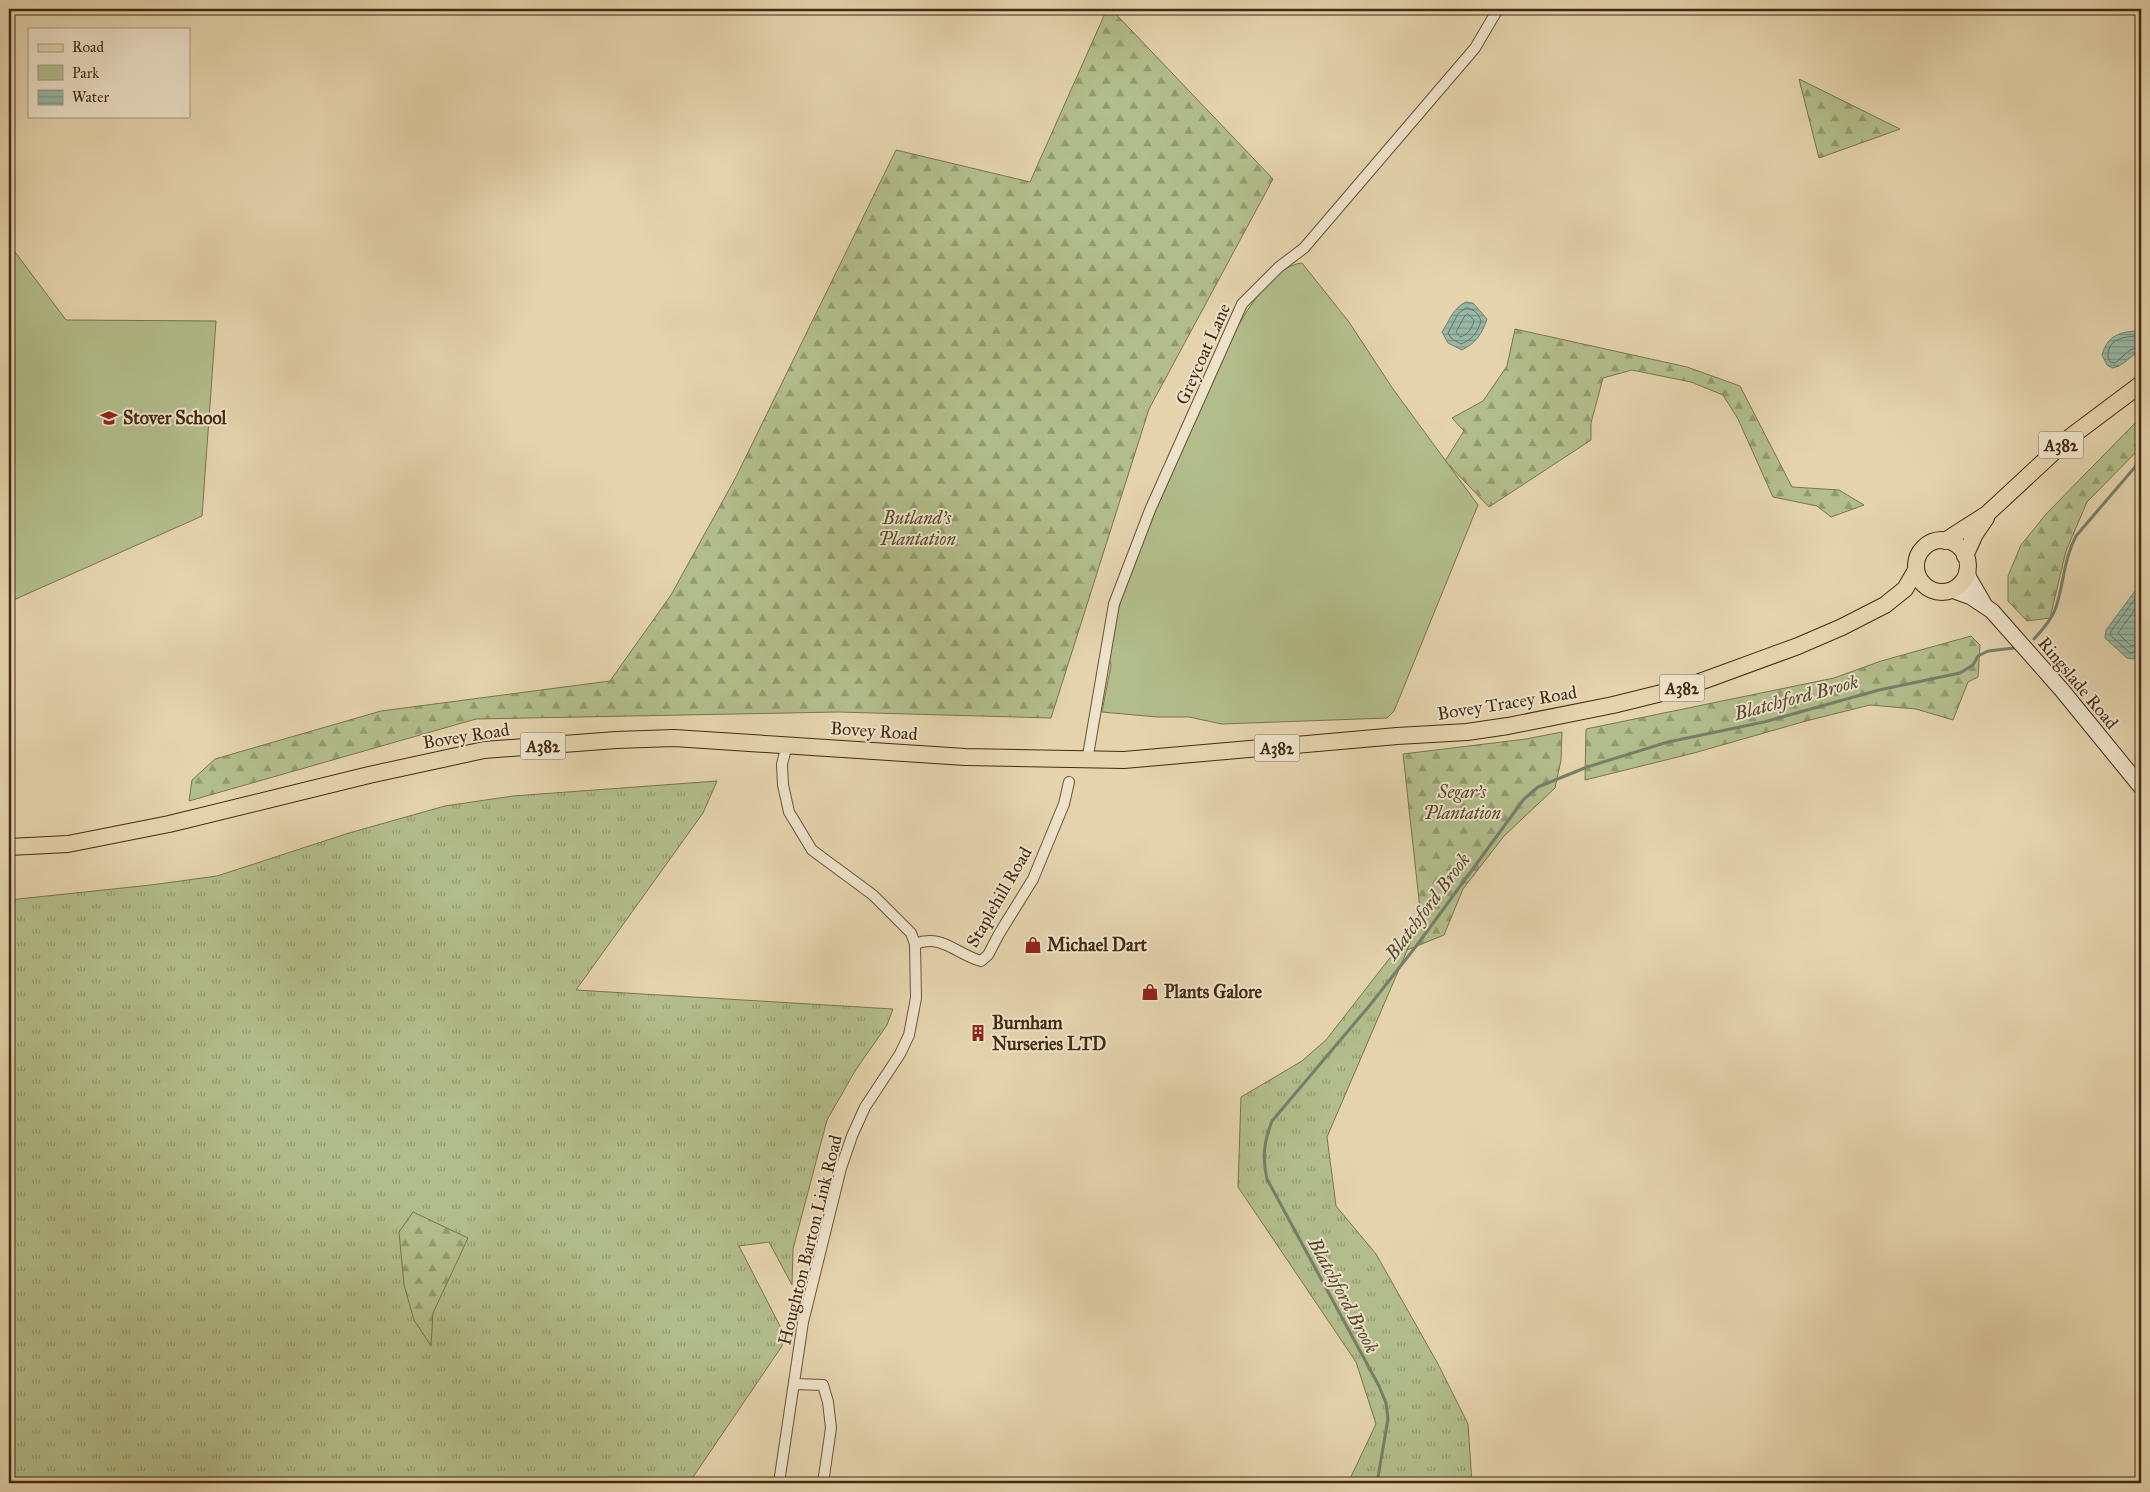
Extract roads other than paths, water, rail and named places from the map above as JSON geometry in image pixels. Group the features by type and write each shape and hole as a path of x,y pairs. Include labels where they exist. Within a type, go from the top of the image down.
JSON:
{"main road":[{"name":"A382","path":"1945,541 1987,514 2069,438 2141,384"},
{"name":"A382","path":"1966,564 1987,514"},
{"path":"1934,541 1945,541 1958,546 1966,564 1964,580 1952,590 1932,591 1922,583 1916,570 1916,559 1920,551 1934,541"},
{"name":"Bovey Tracey Road","path":"1087,761 1175,757 1397,736 1467,732 1568,715 1686,687 1798,646 1884,606 1905,589 1916,570"},
{"name":"Bovey Tracey Road","path":"1884,606 1894,606 1910,597 1932,591"},
{"name":"Bovey Road","path":"9,847 68,844 169,824 369,775 484,750 616,740 674,738 964,757 1087,761"}],"street":[{"name":"Greycoat Lane","path":"1087,761 1114,604 1150,510 1242,304 1279,267 1304,248 1475,48 1498,9"},
{"name":"Ringslade Road","path":"1966,564 1968,578 1984,604 2024,646 2141,788"},
{"name":"Ringslade Road","path":"1952,590 1984,604"},
{"path":"787,745 782,764 783,785 789,812 812,850 873,895 911,932 915,944"},
{"name":"Staplehill Road","path":"915,944 926,940 938,942 981,962 988,955 1033,880 1064,804 1069,782"},
{"name":"Houghton Barton Link Road","path":"779,1483 803,1322 841,1168 865,1107 900,1054 914,1020 916,998 915,944"},
{"path":"795,1384 822,1385 828,1402 831,1428 823,1483"}],"water":[{"path":"1466,302 1473,303 1487,319 1478,338 1462,350 1448,343 1442,332 1455,311"},
{"path":"2141,332 2141,350 2116,367 2112,368 2107,365 2102,355 2110,340 2123,333"},
{"path":"2141,583 2141,653 2134,659 2127,658 2105,638 2106,630"}],"waterway":[{"name":"Blatchford Brook","path":"2034,639 2047,624 2054,611 2059,598 2069,553 2076,536 2141,460"},
{"name":"Blatchford Brook","path":"1377,1483 1388,1419 1386,1403 1379,1386 1267,1179 1265,1150 1272,1121 1370,1005 1417,945 1524,799 1538,787 1587,767 1668,742 1764,722 1879,690 1960,673 1973,665 1978,656 1988,651 2014,648"}],"place":[{"name":"Stover School","path":"109,418"},
{"name":"Michael Dart","path":"1033,945"},
{"name":"Plants Galore","path":"1150,992"},
{"name":"Burnham Nurseries LTD","path":"978,1033"}],"park label":[{"name":"Butland's Plantation","path":"917,528"},
{"name":"Segar's Plantation","path":"1462,802"}]}
